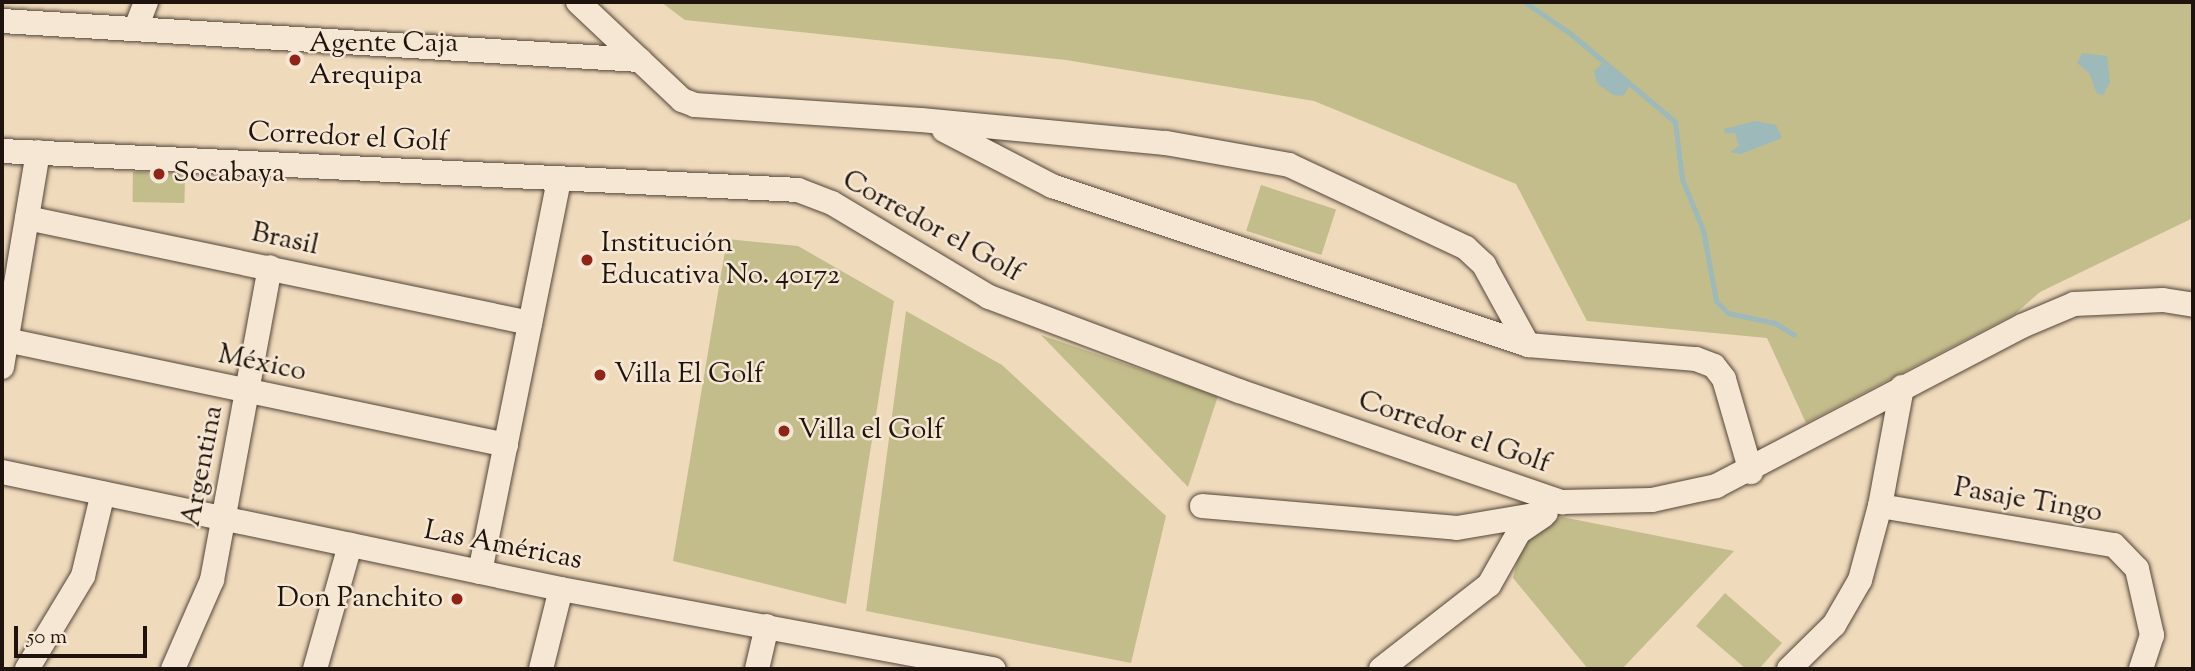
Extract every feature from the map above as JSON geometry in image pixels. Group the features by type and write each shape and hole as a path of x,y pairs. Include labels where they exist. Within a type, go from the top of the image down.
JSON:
{"street":[{"path":"136,28 146,2"},
{"path":"578,2 682,100 695,105 920,120 1166,144 1289,165 1466,248 1484,265 1528,345"},
{"path":"18,15 136,28 640,60"},
{"path":"920,120 977,144 1052,186 1528,345 1696,359 1714,366 1724,379 1751,472"},
{"name":"Corredor el Golf","path":"2,151 798,190 832,203 989,297 1554,508 1652,500 1716,486 1751,472 1902,387 2074,304 2162,300 2193,305"},
{"path":"2,367 38,152"},
{"path":"480,572 559,179"},
{"name":"Brasil","path":"27,218 530,323"},
{"name":"Argentina","path":"173,669 212,580 270,267"},
{"name":"México","path":"6,340 506,445"},
{"path":"1794,668 1834,625 1860,580 1881,506 1902,387"},
{"name":"Las Américas","path":"2,472 561,589 994,669"},
{"path":"27,669 83,576 103,493"},
{"path":"1202,506 1458,528 1554,508"},
{"name":"Pasaje Tingo","path":"1881,506 2114,545 2137,569 2151,635 2141,669"},
{"path":"1381,669 1489,585 1519,532 1554,508"},
{"path":"315,669 351,545"},
{"path":"541,669 561,589"},
{"path":"757,669 767,626"}],"shaded area":[{"path":"661,2 2193,2 2193,218 2040,292 2015,314 1806,423 1767,338 1587,321 1516,184 1314,101 1066,60 685,20"},
{"path":"133,172 185,173 184,203 132,202"},
{"path":"1261,185 1336,209 1321,255 1246,231"},
{"name":"Villa el Golf","path":"727,239 798,246 894,301 846,604 673,561"},
{"name":"Villa el Golf","path":"906,311 1002,365 1166,516 1131,663 866,611"},
{"path":"1041,335 1218,396 1188,487"},
{"path":"1562,517 1734,551 1622,669 1588,669 1513,578 1521,545 1536,529"},
{"path":"1725,593 1782,643 1759,669 1746,669 1696,626"}],"water":[{"path":"2082,53 2107,56 2110,82 2103,95 2097,94 2089,73 2077,63"},
{"path":"1604,62 1631,84 1623,96 1613,95 1597,83 1594,71"},
{"path":"1755,121 1776,125 1782,138 1741,154 1730,152 1739,146 1735,133 1725,134 1724,129"}],"waterway":[{"path":"1525,2 1571,34 1675,122 1682,179 1703,230 1716,301 1728,313 1775,323 1794,335"}],"place":[{"name":"Agente Caja Arequipa","path":"295,60"},
{"name":"Socabaya","path":"159,174"},
{"name":"Institución Educativa No. 40172","path":"587,260"},
{"name":"Villa El Golf","path":"600,375"},
{"name":"Villa el Golf","path":"784,431"},
{"name":"Don Panchito","path":"457,599"}]}
